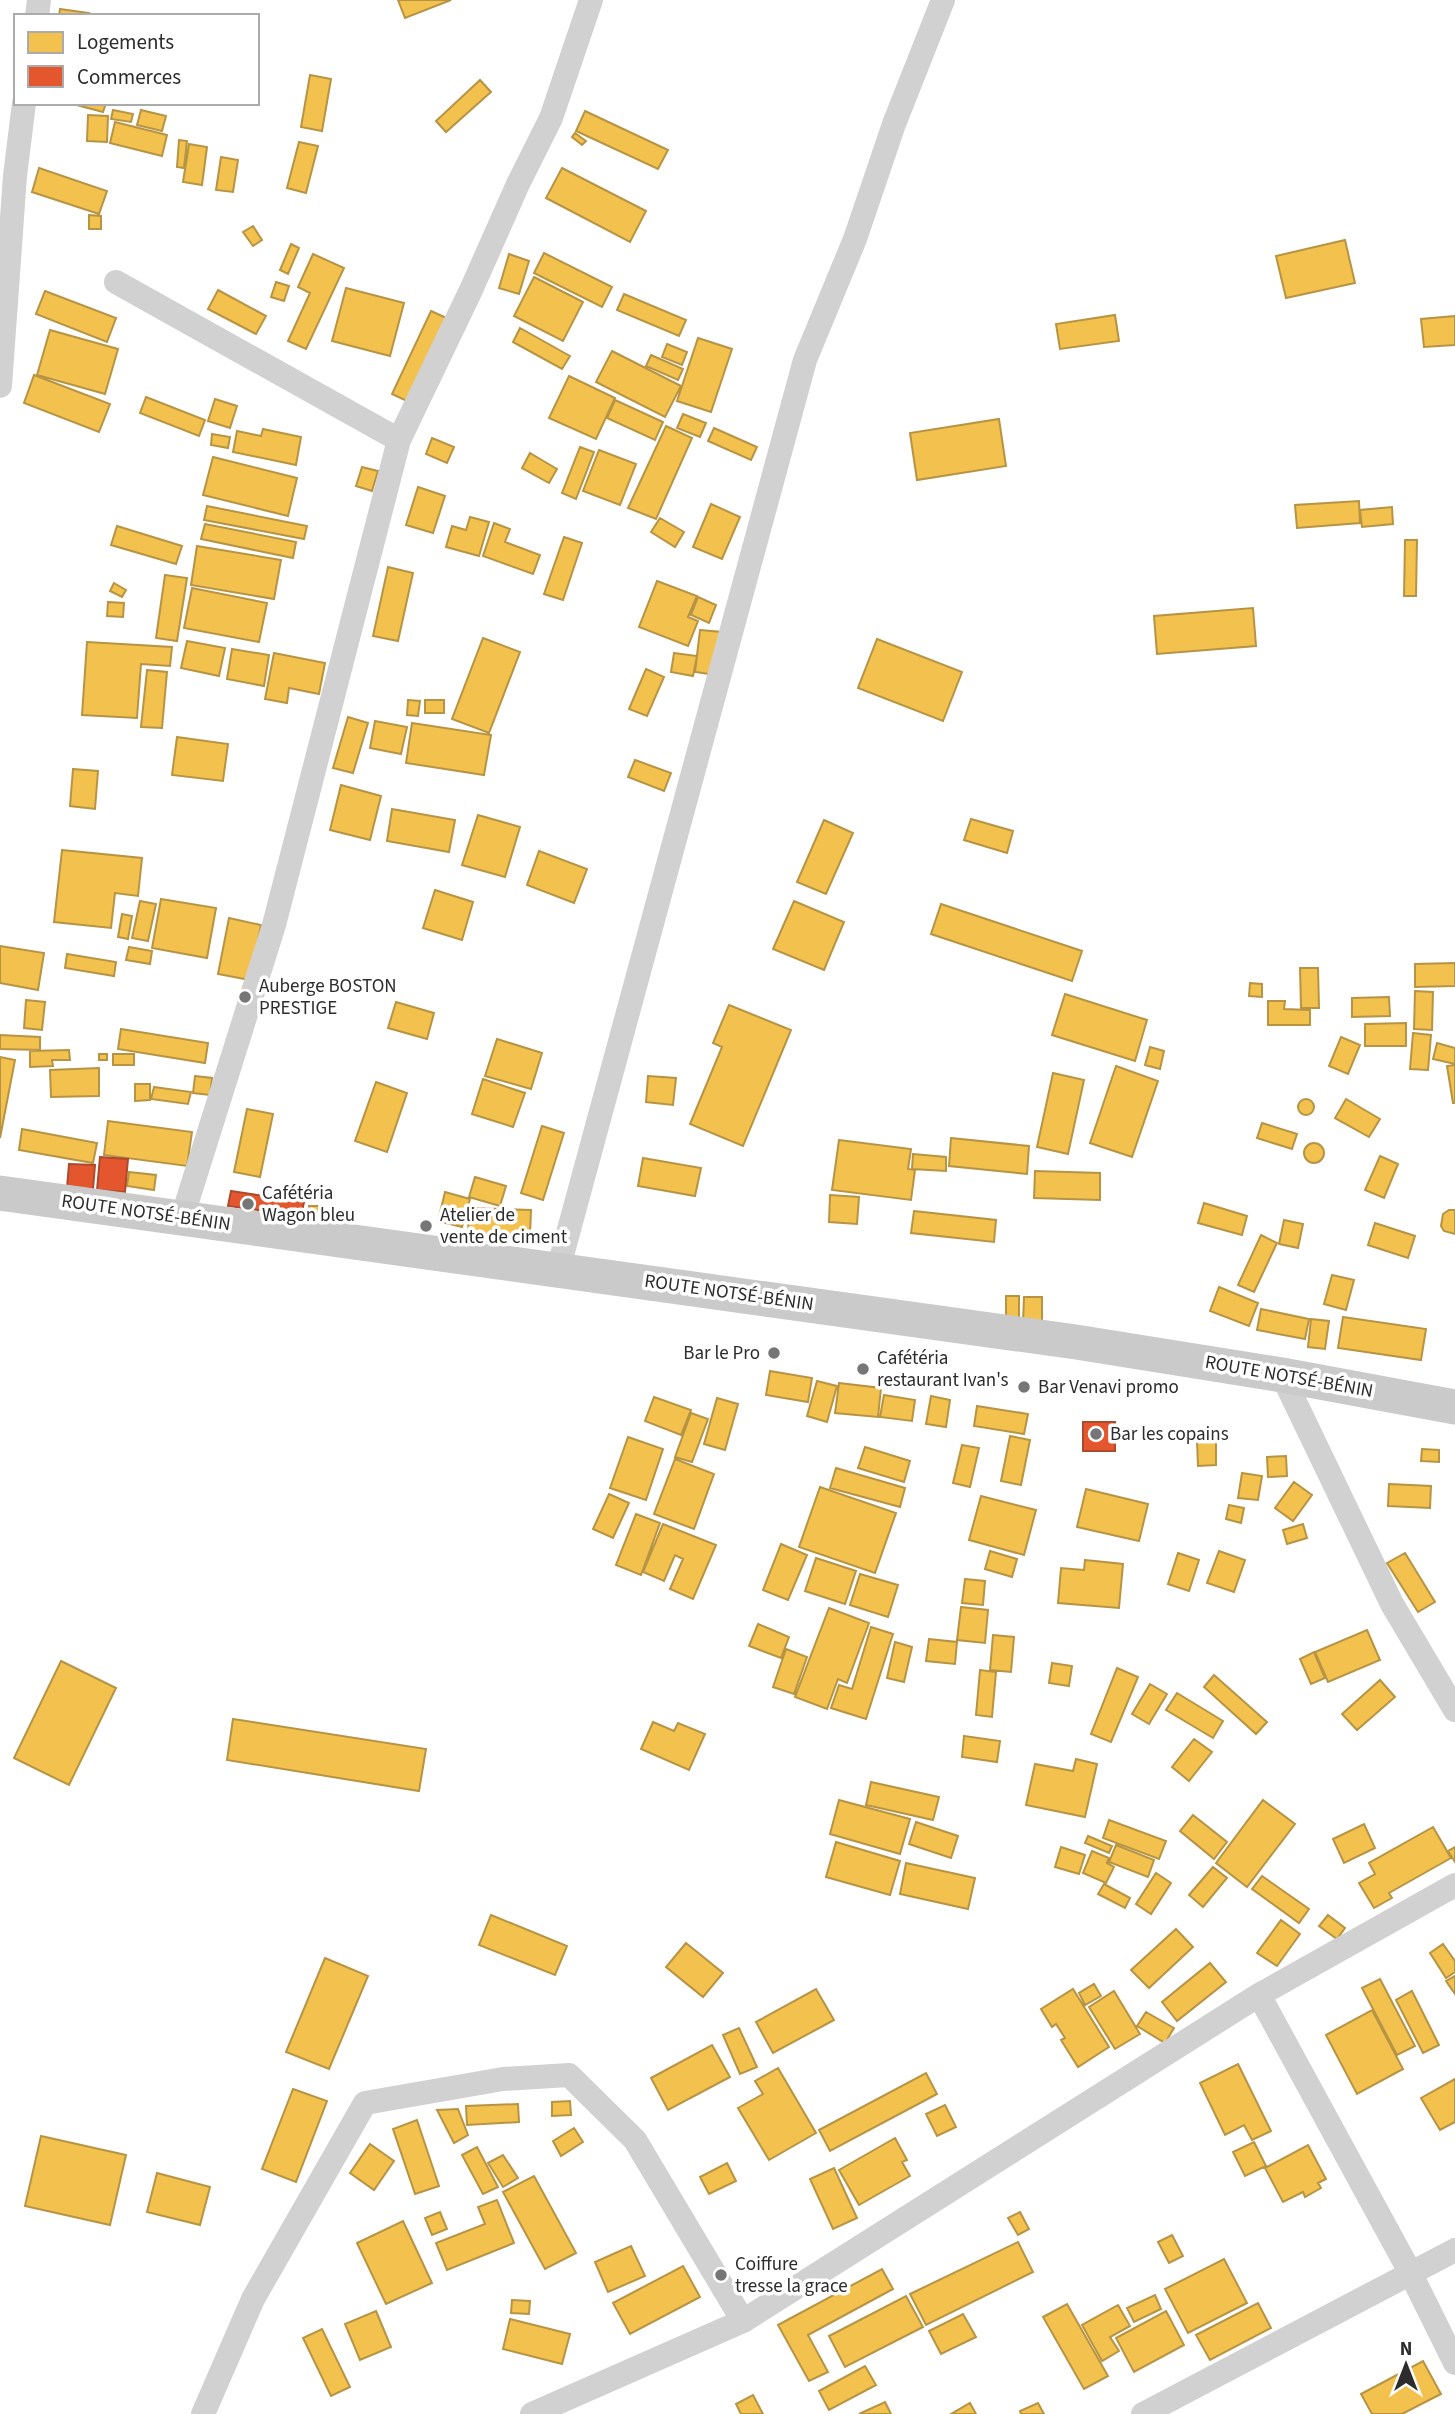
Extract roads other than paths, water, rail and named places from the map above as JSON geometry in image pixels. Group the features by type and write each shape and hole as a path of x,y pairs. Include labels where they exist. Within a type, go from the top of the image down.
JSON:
{"main road":[{"name":"ROUTE NOTSÉ-BÉNIN","path":"0,1193 1076,1342 1282,1374 1455,1407"}],"street":[{"path":"182,1218 274,925 399,440 551,118 591,0"},
{"path":"558,1270 805,360 855,239 894,124 943,0"},
{"path":"0,386 24,105"},
{"path":"116,282 399,440"},
{"path":"1282,1374 1392,1604 1455,1710"},
{"path":"532,2414 743,2321 1259,1995 1455,1885"},
{"path":"1259,1995 1410,2272 1455,2363"},
{"path":"203,2414 253,2299 365,2103 503,2078 569,2075 635,2140 743,2321"},
{"path":"1143,2414 1455,2250"}],"place":[{"name":"Auberge BOSTON PRESTIGE","path":"245,997"},
{"name":"Cafétéria Wagon bleu","path":"248,1204"},
{"name":"Atelier de vente de ciment","path":"426,1226"},
{"name":"Bar le Pro","path":"774,1353"},
{"name":"Cafétéria restaurant Ivan's","path":"863,1369"},
{"name":"Bar Venavi promo","path":"1024,1387"},
{"name":"Bar les copains","path":"1096,1434"},
{"name":"Coiffure tresse la grace","path":"721,2275"}]}
